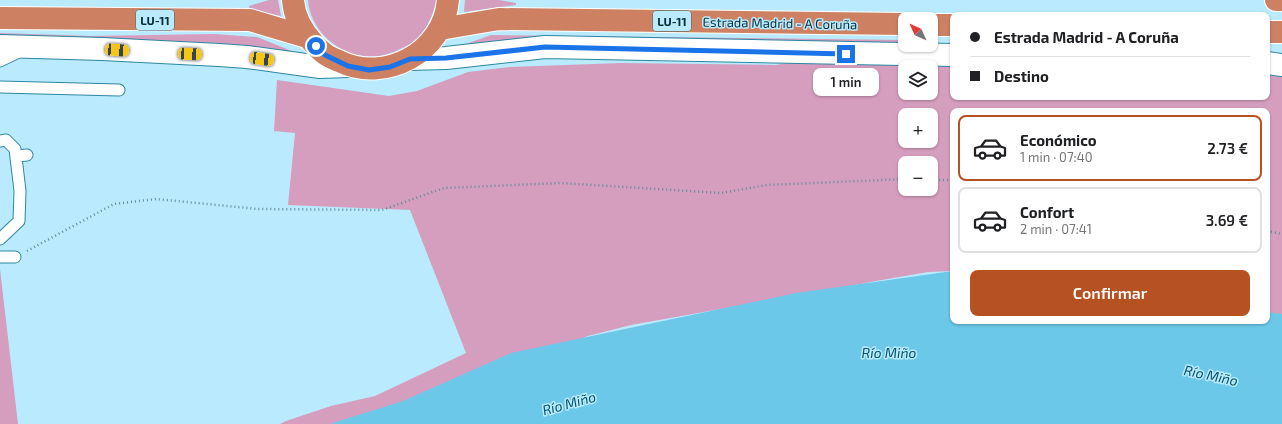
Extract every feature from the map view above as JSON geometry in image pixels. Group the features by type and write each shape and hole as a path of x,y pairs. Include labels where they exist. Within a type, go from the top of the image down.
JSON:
{"highway":[{"name":"LU-11","path":"293,0 298,20 307,37 325,55 348,66 369,70 390,67 410,59 427,46 440,29 448,8 448,0"},
{"path":"1276,0 1282,0"},
{"name":"LU-11","path":"0,18 250,20 307,37"},
{"name":"Estrada Madrid - A Coruña","path":"440,29 498,19 898,24"},
{"path":"938,25 950,25"},
{"path":"1270,32 1282,32"}],"street":[{"path":"0,46 102,49 247,57 320,67 348,66"},
{"path":"410,59 446,58 545,47 950,55"},
{"path":"1270,63 1282,64"}],"lane":[{"path":"0,61 30,47"},
{"path":"0,87 119,90"},
{"path":"0,141 6,140 22,155 19,221 0,239"},
{"path":"0,257 14,257"}],"path":[{"path":"14,257 114,204 156,199 258,209 382,210 444,188 561,183 721,193 767,185 898,179"},
{"path":"938,180 950,180"},
{"path":"1270,232 1282,234"}],"shaded area":[{"path":"269,0 278,0 281,16 250,10 249,6"},
{"path":"308,0 437,0 425,28 418,38 412,43 389,54 364,56 344,50 326,38 314,21"},
{"path":"465,0 499,0 516,3 516,5 464,12"},
{"path":"0,33 90,36 214,34 257,37 294,52 261,54 0,41"},
{"path":"491,35 898,40 898,44 460,46"},
{"path":"823,57 950,59 950,100 1270,100 1270,70 1282,72 1282,324 1270,321 1270,108 950,108 950,271 928,272 876,281 631,325 588,336 507,369 415,424 280,424 331,406 375,396 466,353 410,210 288,205 295,133 274,131 277,80 389,96 417,91 468,72 510,67 621,63 776,65"},
{"path":"0,269 18,424 0,424"}],"water":[{"name":"Río Miño","path":"950,271 950,324 1270,324 1270,312 1282,314 1282,424 330,424 403,401 511,353 796,293"}],"route":[{"path":"316,46 325,55 348,66 369,70 390,67 410,59 446,58 545,47 846,54"}]}
